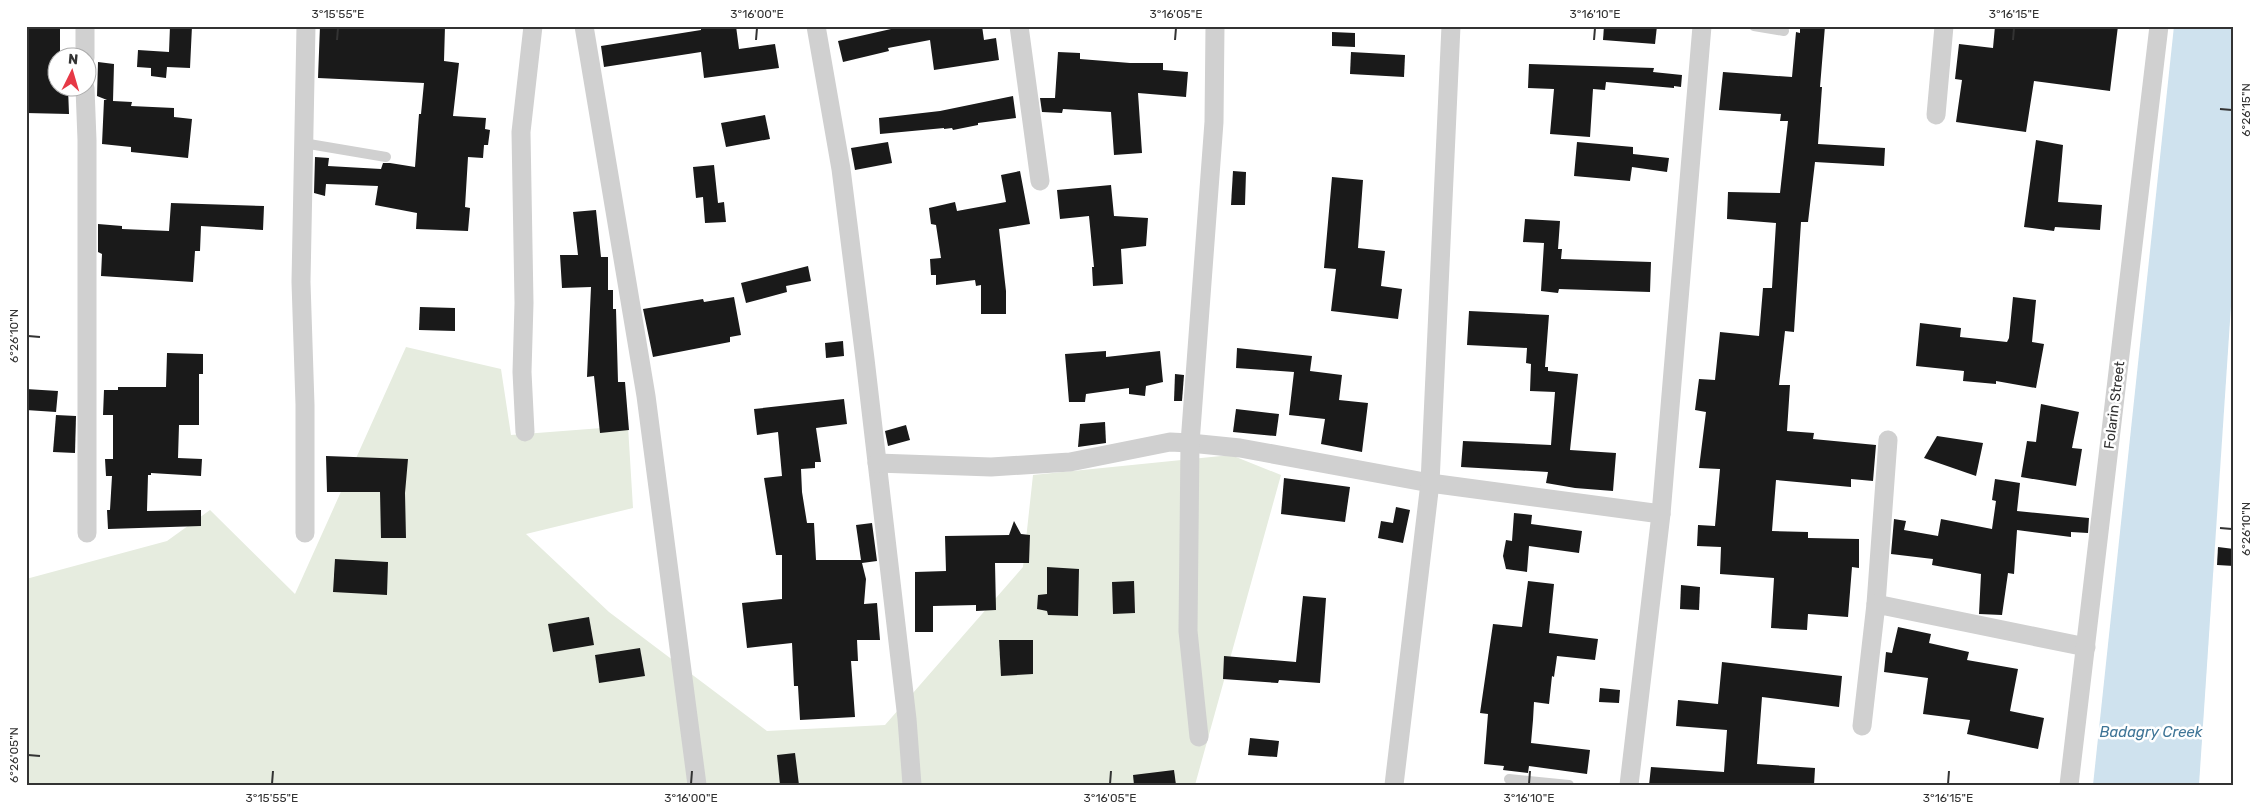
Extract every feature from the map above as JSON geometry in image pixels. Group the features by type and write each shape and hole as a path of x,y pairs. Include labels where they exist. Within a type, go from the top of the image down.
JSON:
{"street":[{"path":"85,26 85,48"},
{"path":"305,533 305,405 301,282 306,26"},
{"path":"525,432 522,372 524,303 521,132 533,26"},
{"path":"584,26 646,396 697,785"},
{"path":"816,26 841,169 907,719 912,785"},
{"path":"1019,26 1040,181"},
{"path":"1199,737 1188,631 1190,443 1214,122 1215,26"},
{"path":"1394,785 1430,483 1451,26"},
{"path":"1629,785 1661,514 1702,26"},
{"path":"1936,115 1944,26"},
{"name":"Folarin Street","path":"2069,785 2160,26"},
{"path":"85,98 87,533"},
{"path":"1862,726 1876,604 1888,440"},
{"path":"877,463 991,467 1070,462 1170,442 1190,443 1240,448 1430,483 1661,514"},
{"path":"1876,604 2086,647"}],"lane":[{"path":"1754,26 1784,31"},
{"path":"303,143 386,157"},
{"path":"1509,779 1569,785"}],"shaded area":[{"path":"406,347 501,369 511,435 628,426 633,508 526,534 609,612 767,731 885,725 1023,567 1033,475 1231,455 1281,475 1195,785 26,785 26,579 167,541 210,510 295,594"}],"water":[{"name":"Badagry Creek","path":"2174,26 2234,26 2234,261 2199,785 2093,785"}],"building":[{"path":"26,26 60,26 60,48 48,48 48,98 68,98 69,114 26,113"},
{"path":"170,26 192,26 190,68 167,67 166,78 151,76 151,68 137,67 138,50 169,52"},
{"path":"320,26 445,26 444,61 459,63 453,116 486,118 485,129 490,130 488,145 484,145 483,158 468,157 465,207 470,208 468,231 416,229 417,213 375,205 378,186 326,184 325,196 314,193 315,157 329,158 328,166 381,169 383,163 390,163 415,167 419,114 421,114 424,83 318,78"},
{"path":"701,26 736,26 739,49 775,44 779,68 704,78 701,52 604,67 601,46 701,30"},
{"path":"890,26 982,26 984,40 996,38 999,60 934,70 930,40 888,48 889,51 843,62 838,41 891,29"},
{"path":"1604,26 1657,26 1655,44 1603,40"},
{"path":"1800,26 1825,26 1818,144 1885,148 1884,166 1815,162 1808,222 1801,222 1794,332 1785,331 1779,385 1790,385 1787,431 1814,433 1813,439 1876,445 1873,481 1851,479 1851,487 1776,480 1772,531 1808,532 1808,538 1859,539 1859,568 1852,567 1848,617 1808,614 1807,630 1771,628 1774,578 1720,574 1721,547 1697,546 1698,525 1715,526 1720,469 1699,468 1706,412 1695,410 1699,379 1715,380 1720,332 1759,336 1763,288 1772,288 1776,223 1727,219 1728,192 1780,193 1788,121 1780,121 1781,114 1719,110 1723,72 1792,77 1796,32 1800,33"},
{"path":"1995,26 2118,26 2110,91 2034,81 2026,132 1956,122 1962,80 1955,79 1959,44 1993,48"},
{"path":"1332,32 1355,33 1355,47 1332,46"},
{"path":"1058,52 1080,53 1080,59 1130,63 1163,63 1163,70 1188,72 1186,97 1138,93 1142,153 1114,155 1111,112 1063,109 1062,113 1042,112 1040,98 1055,98"},
{"path":"1351,52 1405,55 1404,77 1350,74"},
{"path":"98,62 114,64 113,101 132,102 131,106 174,108 174,117 192,119 188,158 131,152 131,147 102,144 104,100 107,100 98,96"},
{"path":"1529,64 1654,68 1653,72 1682,75 1681,87 1606,82 1605,90 1593,89 1590,137 1550,134 1554,89 1528,88"},
{"path":"1013,96 1016,118 978,123 978,125 953,130 952,128 944,128 880,134 879,118 940,111"},
{"path":"765,115 770,139 726,147 721,123"},
{"path":"2036,140 2063,145 2058,202 2102,205 2100,230 2055,227 2054,231 2024,227"},
{"path":"888,142 892,163 855,170 851,148"},
{"path":"1577,142 1633,147 1633,154 1669,158 1667,172 1632,167 1630,181 1574,176"},
{"path":"714,165 718,203 724,202 726,222 705,223 703,197 696,198 693,167"},
{"path":"1020,171 1030,224 999,229 1006,291 1006,314 981,314 981,285 976,286 975,280 936,285 936,275 931,275 930,259 941,258 936,225 931,224 929,208 955,202 957,211 1006,202 1001,175"},
{"path":"1233,171 1246,172 1245,205 1231,205"},
{"path":"1332,177 1363,180 1358,248 1385,251 1381,286 1402,289 1398,319 1331,311 1336,269 1324,268"},
{"path":"1111,185 1114,216 1148,218 1146,246 1121,249 1123,284 1093,286 1092,267 1094,267 1089,216 1060,219 1057,190"},
{"path":"171,203 264,206 263,230 201,226 200,251 195,251 193,282 101,276 102,254 98,252 98,224 122,226 122,229 169,231"},
{"path":"596,210 601,257 608,257 608,290 613,290 613,309 616,309 618,382 625,382 629,430 600,433 594,376 587,377 591,287 562,288 560,255 578,255 573,212"},
{"path":"1525,219 1560,221 1558,249 1562,249 1561,259 1651,262 1650,292 1559,289 1558,293 1541,291 1544,243 1523,242"},
{"path":"808,266 811,281 786,286 787,292 746,303 741,283"},
{"path":"734,297 741,335 730,337 730,342 653,357 643,309 703,299 704,302"},
{"path":"2013,297 2036,300 2032,342 2044,344 2036,388 1996,381 1996,384 1963,381 1964,371 1916,366 1920,323 1961,328 1960,337 2007,342"},
{"path":"420,307 455,308 455,331 419,330"},
{"path":"1469,311 1549,315 1545,367 1548,367 1548,371 1578,374 1570,450 1616,453 1613,491 1575,488 1546,483 1548,472 1461,467 1463,441 1551,445 1555,392 1530,391 1531,364 1526,363 1527,348 1467,345"},
{"path":"843,341 844,356 826,358 825,343"},
{"path":"1237,348 1312,356 1310,371 1342,375 1339,400 1368,403 1362,452 1321,444 1325,419 1289,415 1294,372 1236,368"},
{"path":"1106,351 1106,357 1160,351 1163,382 1146,386 1145,396 1129,394 1129,388 1086,394 1085,402 1069,402 1065,354"},
{"path":"167,353 203,354 203,374 199,374 199,425 179,425 178,458 202,459 201,476 151,473 151,475 148,475 147,511 201,510 201,526 108,529 107,510 110,510 112,476 106,476 105,459 113,459 113,415 103,415 104,390 118,390 118,387 166,387"},
{"path":"1175,374 1184,375 1182,401 1174,401"},
{"path":"26,389 58,391 56,412 26,410"},
{"path":"844,399 847,424 816,428 821,462 815,462 815,468 801,469 802,492 807,523 814,523 816,560 861,560 856,525 872,523 877,561 862,563 866,579 864,604 877,603 880,640 857,640 858,661 851,661 855,717 800,720 798,686 794,686 792,643 747,648 742,603 782,599 782,555 776,555 764,478 782,476 778,432 757,435 754,409"},
{"path":"2041,404 2079,412 2072,448 2082,449 2076,486 2021,477 2027,441 2036,442"},
{"path":"1236,409 1279,414 1276,436 1233,432"},
{"path":"56,415 76,416 75,453 53,452"},
{"path":"1105,422 1106,443 1078,447 1080,424"},
{"path":"906,425 910,440 888,446 885,431"},
{"path":"1937,436 1983,443 1976,476 1924,458"},
{"path":"326,456 408,459 405,493 406,538 381,538 380,492 327,492"},
{"path":"1284,478 1350,487 1345,522 1281,514"},
{"path":"1995,479 2020,483 2017,511 2089,518 2088,533 2071,532 2071,537 2017,530 2014,574 2008,573 2002,615 1979,614 1981,574 1932,565 1933,559 1891,554 1894,519 1906,521 1904,530 1938,536 1941,519 1992,529 1996,501 1992,500"},
{"path":"1396,507 1410,510 1403,543 1378,538 1381,521 1393,523"},
{"path":"1514,513 1532,515 1531,524 1582,531 1579,553 1529,546 1527,572 1506,569 1503,556 1506,540 1512,541"},
{"path":"1014,521 1021,534 1030,535 1029,563 995,563 996,610 976,611 976,605 933,606 933,632 915,632 915,572 946,571 945,536 1009,535"},
{"path":"2218,547 2234,549 2234,566 2217,565"},
{"path":"335,559 388,562 387,595 333,592"},
{"path":"1047,567 1079,569 1078,616 1048,615 1047,611 1037,609 1038,595 1047,594"},
{"path":"1134,581 1135,613 1113,614 1112,582"},
{"path":"1528,581 1554,584 1549,633 1598,639 1595,660 1557,656 1554,677 1552,676 1549,704 1534,702 1531,743 1590,750 1587,774 1529,766 1528,773 1503,770 1504,766 1484,764 1488,714 1480,713 1493,624 1522,627"},
{"path":"1681,585 1700,587 1699,610 1680,609"},
{"path":"1303,596 1326,598 1320,683 1279,680 1278,683 1223,679 1224,656 1296,662"},
{"path":"589,617 594,645 553,652 548,624"},
{"path":"1898,627 1931,634 1929,643 1969,652 1967,660 2018,669 2010,711 2044,718 2038,749 1967,734 1970,720 1923,714 1928,678 1884,672 1886,652 1892,653"},
{"path":"999,640 1033,640 1033,674 1001,676"},
{"path":"640,648 645,676 599,683 595,655"},
{"path":"1722,662 1842,676 1839,707 1762,697 1757,764 1815,768 1814,785 1649,785 1651,767 1724,772 1727,730 1676,726 1678,700 1718,704"},
{"path":"1600,688 1620,690 1619,703 1599,702"},
{"path":"1250,738 1279,741 1277,757 1248,755"},
{"path":"795,753 799,785 780,785 777,755"},
{"path":"1174,770 1176,785 1134,785 1133,775"}]}
